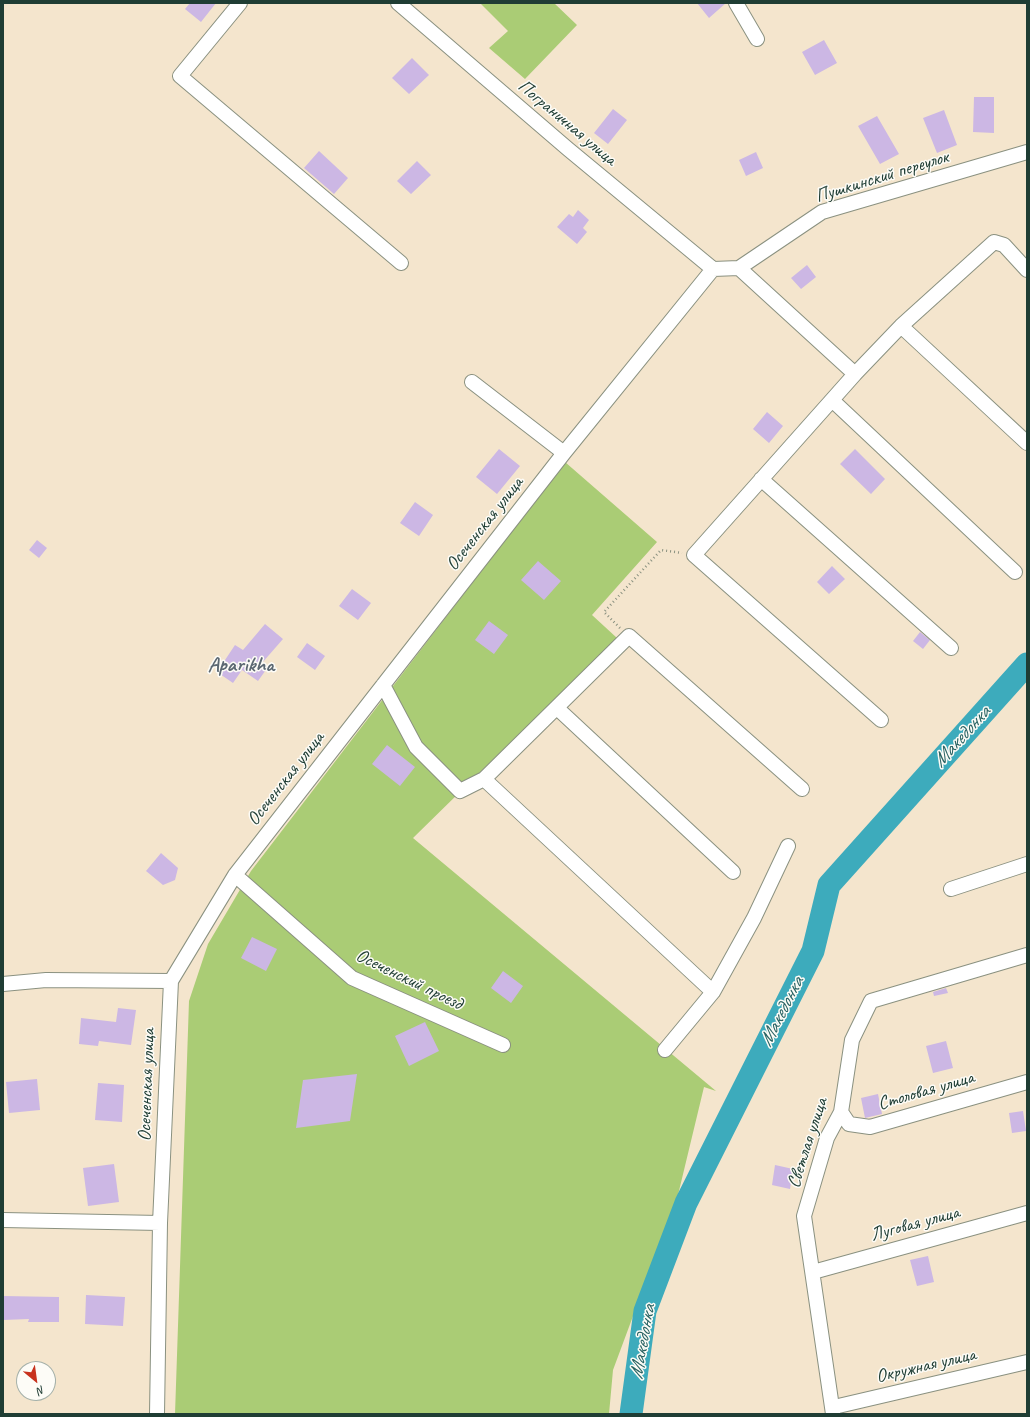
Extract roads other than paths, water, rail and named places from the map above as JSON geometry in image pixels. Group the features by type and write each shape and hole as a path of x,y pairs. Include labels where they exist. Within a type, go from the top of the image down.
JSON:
{"street":[{"path":"240,3 180,76 401,262"},
{"name":"Пограничная улица","path":"398,3 568,149 712,269"},
{"path":"736,3 757,39"},
{"name":"Пушкинский переулок","path":"739,268 822,212 1027,152"},
{"path":"881,720 694,555 855,374 901,326 994,242 1004,245 1027,270"},
{"path":"712,269 739,268 855,374"},
{"name":"Осеченская улица","path":"157,1414 160,1223 171,981 235,875 564,453 712,269"},
{"path":"901,326 1027,443"},
{"path":"472,382 564,453"},
{"path":"832,400 1015,572"},
{"path":"761,479 951,648"},
{"path":"383,685 416,747 460,791 484,779 630,636 802,789"},
{"path":"557,708 733,872"},
{"path":"484,779 713,992"},
{"path":"665,1050 713,992 754,918 788,846"},
{"path":"951,889 1027,864"},
{"name":"Осеченский проезд","path":"235,875 352,978 503,1045"},
{"name":"Светлая улица","path":"833,1411 804,1216 827,1138 841,1112 852,1040 871,1001 1027,955"},
{"path":"3,984 46,980 171,981"},
{"name":"Столовая улица","path":"841,1112 849,1124 870,1127 1027,1082"},
{"name":"Луговая улица","path":"813,1272 1027,1213"},
{"path":"3,1220 160,1223"},
{"name":"Окружная улица","path":"833,1411 1027,1362"}],"waterway":[{"name":"Македонка","path":"631,1414 645,1311 686,1203 813,951 829,885 1027,664"}],"district":[{"name":"Aparikha","path":"241,665"}]}
